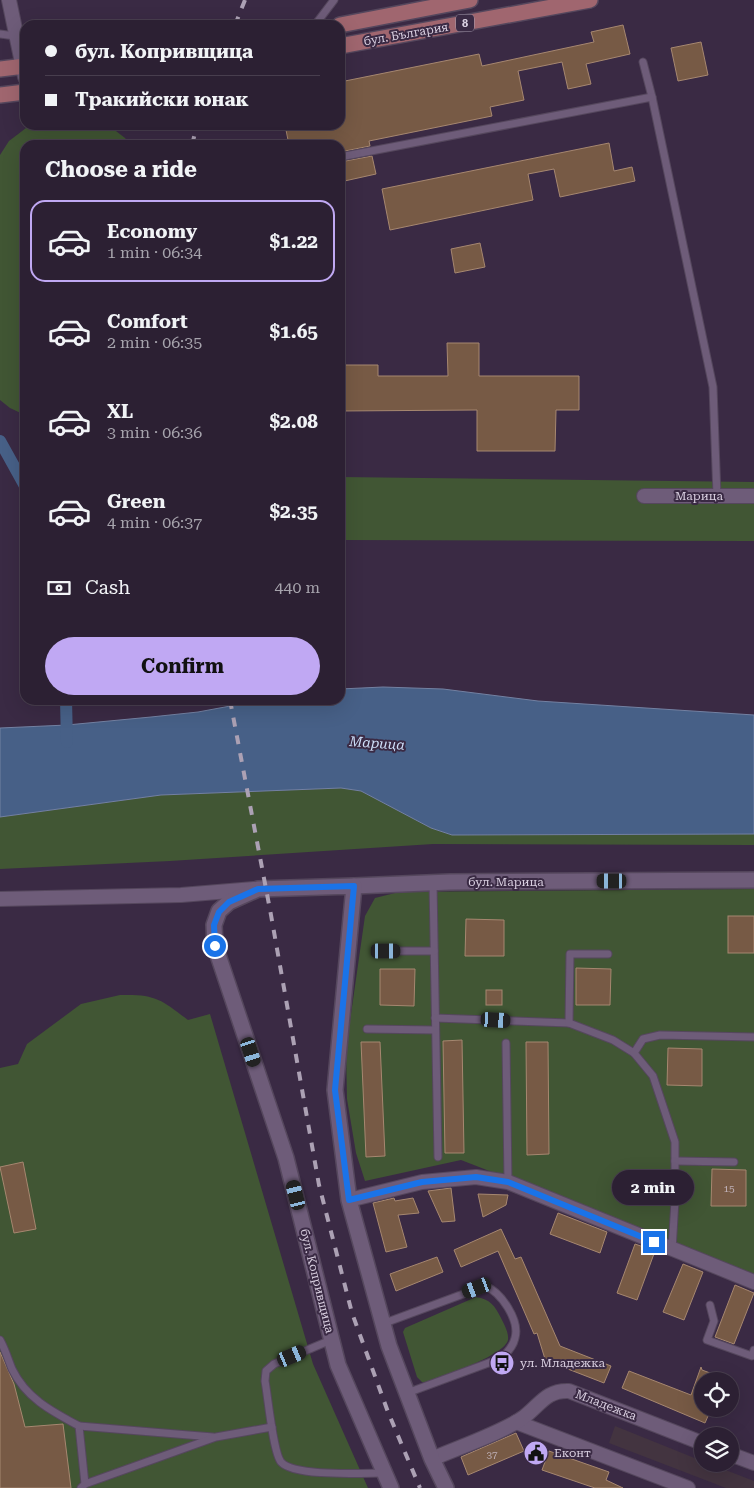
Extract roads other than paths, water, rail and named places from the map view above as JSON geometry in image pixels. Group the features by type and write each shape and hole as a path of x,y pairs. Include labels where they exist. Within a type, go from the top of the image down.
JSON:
{"main road":[{"name":"бул. България","path":"345,24 470,0"},
{"name":"бул. България","path":"345,45 590,0"},
{"path":"0,70 20,70"},
{"path":"0,95 20,93"},
{"name":"бул. Марица","path":"258,889 432,883 754,880"},
{"path":"354,886 335,1090 349,1200 382,1324 432,1459 446,1488"},
{"name":"бул. Копривщица","path":"258,889 229,902 219,912 214,925 215,946 286,1158 338,1365 391,1488"}],"street":[{"path":"9,0 20,53"},
{"name":"Марица","path":"644,496 754,496"},
{"path":"0,899 181,896 258,889"},
{"path":"349,1200 422,1182 476,1177 508,1182 754,1282"},
{"name":"Младежка","path":"432,1459 516,1422 546,1395 553,1392 569,1391 694,1440"},
{"path":"516,1422 688,1488"},
{"path":"739,1457 754,1463"}],"lane":[{"path":"319,20 334,0"},
{"path":"0,34 16,36"},
{"path":"643,62 713,387 717,496"},
{"path":"345,156 652,97"},
{"path":"432,883 438,1157"},
{"path":"386,951 434,951"},
{"path":"569,1023 570,954 608,954"},
{"path":"435,1018 569,1023 613,1040 634,1053 653,1076 675,1142 675,1200 672,1250"},
{"path":"367,1030 435,1030"},
{"path":"634,1053 643,1039 660,1035 754,1037"},
{"path":"506,1043 508,1182"},
{"path":"675,1162 734,1162"},
{"path":"382,1324 485,1286 495,1290 498,1294 516,1328 512,1347 502,1358 407,1393"},
{"path":"710,1305 714,1321 707,1340 752,1356 754,1350"},
{"path":"0,1340 13,1370 26,1390 46,1408 79,1426 216,1437"},
{"path":"331,1340 274,1364 266,1371 265,1382 272,1428 281,1462 296,1471 384,1473"},
{"path":"79,1426 83,1486 216,1437 272,1428"}],"water":[{"path":"383,687 443,689 538,701 754,715 754,834 452,835 431,828 361,791 341,788 161,795 0,817 0,728 67,725 198,712 236,705 345,705 345,689"}],"waterway":[{"path":"0,441 20,477"},
{"path":"66,705 67,742"}],"railway":[{"path":"237,20 245,0"},
{"path":"193,140 196,130"},
{"path":"231,705 271,915 319,1185 352,1313 388,1412 420,1488"}],"place":[{"name":"ул. Младежка","path":"502,1363"},
{"name":"Еконт","path":"536,1453"}]}
